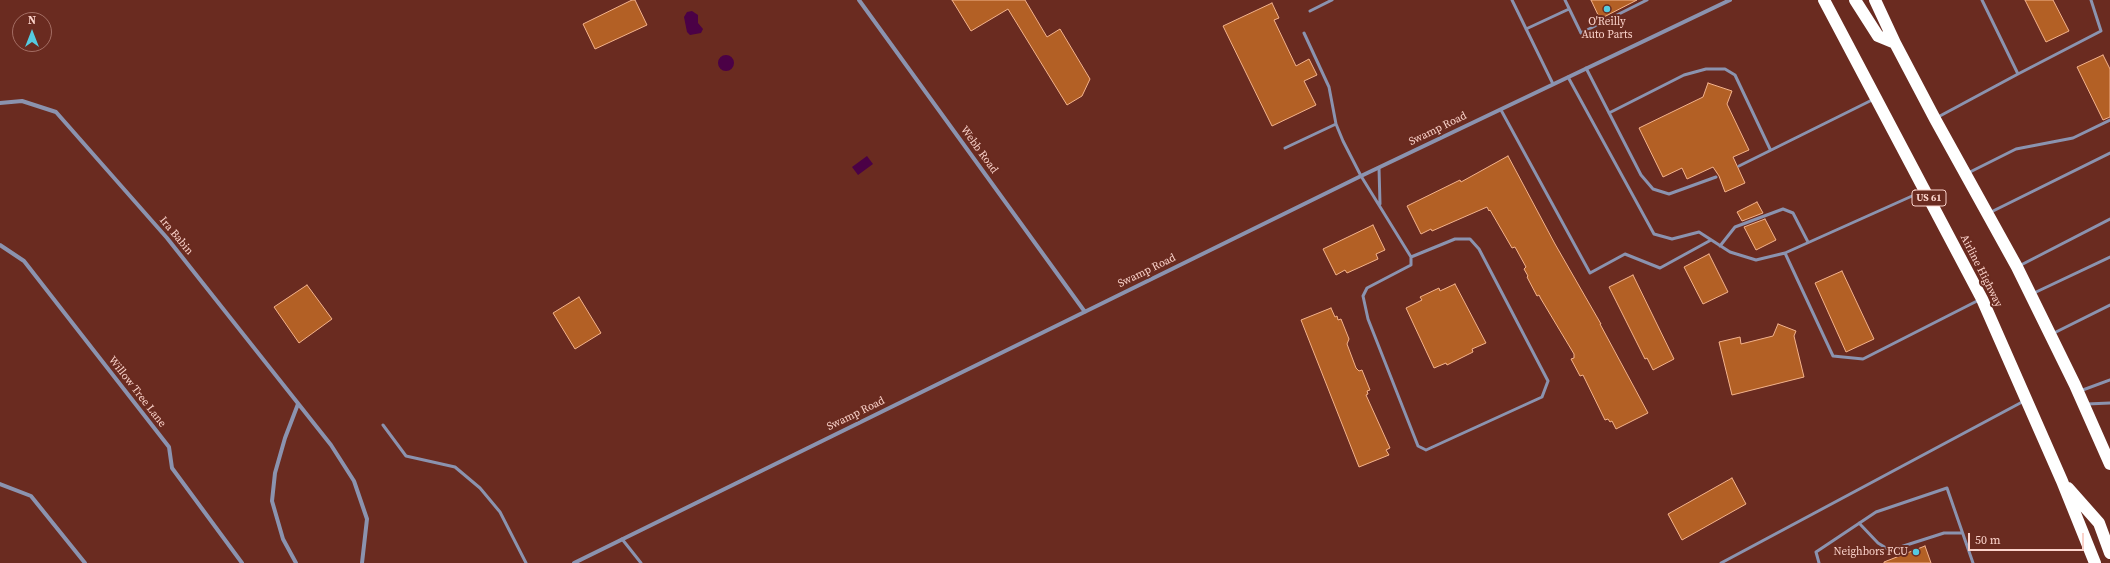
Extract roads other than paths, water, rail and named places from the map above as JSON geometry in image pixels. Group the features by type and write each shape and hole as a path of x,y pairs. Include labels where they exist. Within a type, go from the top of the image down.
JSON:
{"highway":[{"name":"Airline Highway","path":"1824,0 1982,299 2062,481 2095,563"},
{"path":"1855,0 1878,36 1895,44"},
{"path":"1859,0 1878,36"},
{"path":"1874,0 1895,44 1935,119 2017,266 2078,392 2110,464"},
{"path":"2062,481 2099,523 2110,553"}],"street":[{"name":"Webb Road","path":"859,0 1086,312"},
{"name":"Swamp Road","path":"574,563 1361,176 1730,0"},
{"name":"Ira Babin","path":"0,103 22,101 56,112 167,238 331,445 354,481 367,519 362,563"},
{"name":"Willow Tree Lane","path":"0,245 24,261 169,447 172,468 242,563"},
{"path":"296,563 283,539 272,501 275,473 284,438 298,404"},
{"path":"0,484 31,496 85,563"}],"lane":[{"path":"1310,11 1332,0"},
{"path":"1512,0 1553,84"},
{"path":"1565,0 1581,33 1647,0"},
{"path":"1982,0 2018,74"},
{"path":"1935,119 2101,31 2091,0"},
{"path":"1526,29 1569,9"},
{"path":"1304,34 1329,87 1336,124 1361,176 1411,257 1411,265 1367,288 1364,296 1368,319 1418,446 1426,450 1542,397 1548,381 1479,249 1470,238 1455,238 1411,257"},
{"path":"1586,68 1641,175 1654,189 1669,194 1716,177"},
{"path":"1609,113 1684,75 1706,69 1725,69 1735,75 1770,149"},
{"path":"1568,77 1654,234 1672,238 1699,232 1730,252 1756,260 1785,253 1925,191"},
{"path":"1739,166 1770,149 1875,98"},
{"path":"1501,110 1590,273 1625,254 1660,268 1711,240"},
{"path":"1966,174 2016,149 2074,138 2110,120"},
{"path":"1284,148 1336,124"},
{"path":"1988,214 2110,154"},
{"path":"1379,168 1380,206"},
{"path":"1720,246 1735,227 1783,209 1794,213 1808,242"},
{"path":"2017,266 2110,219"},
{"path":"1785,253 1833,356 1863,358 1982,299"},
{"path":"2031,294 2110,258"},
{"path":"2051,335 2110,305"},
{"path":"2078,392 2110,380"},
{"path":"1721,563 2026,399"},
{"path":"2083,404 2110,403"},
{"path":"383,425 406,456 455,467 480,488 500,512 526,563"},
{"path":"1819,563 1816,552 1876,512 1947,488 1973,563"},
{"path":"1859,523 1878,543 1886,548 1894,550 1944,532 1962,532"},
{"path":"622,539 641,563"}],"place":[{"name":"O'Reilly Auto Parts","path":"1607,9"},
{"name":"Neighbors FCU","path":"1916,552"}]}
